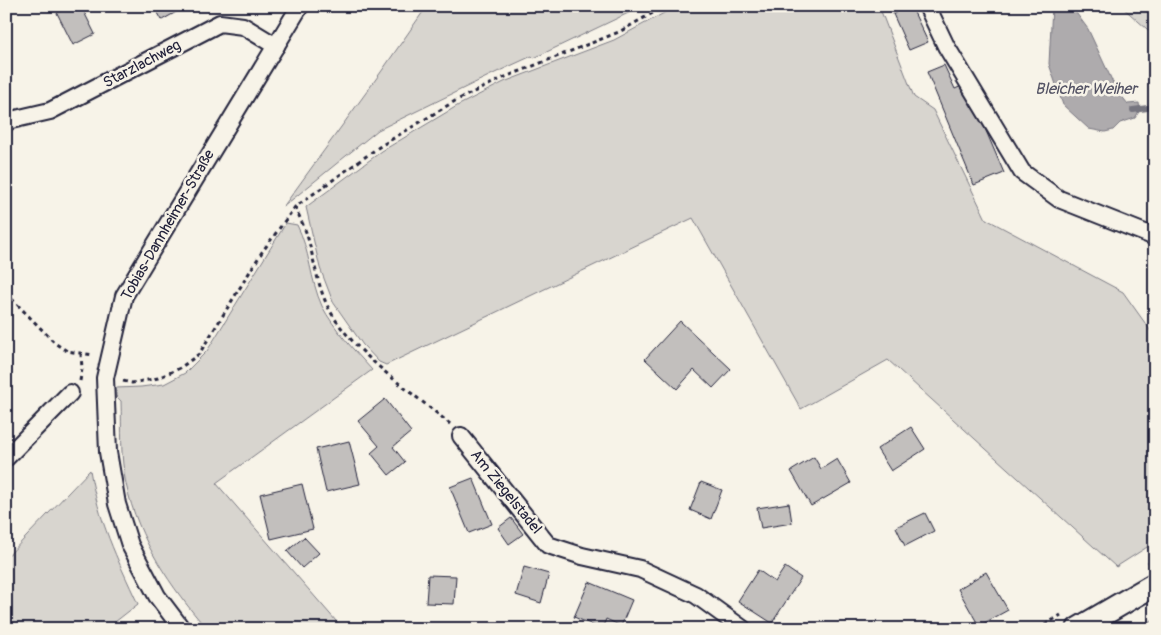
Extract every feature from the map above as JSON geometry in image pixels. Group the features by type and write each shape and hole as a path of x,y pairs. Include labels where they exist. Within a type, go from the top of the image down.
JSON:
{"main road":[{"path":"1078,629 1155,584"}],"street":[{"name":"Tobias-Dannheimer-Straße","path":"182,629 157,596 130,545 120,512 108,452 105,378 124,296 300,6"},
{"path":"927,6 946,46 1022,172 1059,199 1155,237"},
{"name":"Starzlachweg","path":"6,123 7,121 50,112 220,23 243,26 276,46"},
{"path":"6,458 70,393"},
{"name":"Am Ziegelstadel","path":"461,436 548,545 582,556 640,569 696,595 743,629"}],"path":[{"path":"6,293 56,344 67,351 98,356 96,375 132,383 158,378 180,368 199,354 262,252 294,207 380,147 456,101 503,78 619,32 665,6"},
{"path":"294,207 307,233 315,271 328,306 342,328 377,364 451,425 461,436"},
{"path":"70,393 81,378 81,354"}],"shaded area":[{"path":"427,6 643,6 534,58 532,56 497,72 378,130 283,207 381,72"},
{"path":"677,6 879,6 914,97 933,110 986,219 1123,292 1155,337 1155,542 1116,567 888,360 801,409 693,218 386,365 379,362 363,345 333,302 320,268 306,207 382,151 457,106 504,82 614,40"},
{"path":"1121,6 1155,6 1155,36"},
{"path":"286,223 297,225 305,245 318,296 327,315 372,370 216,483 343,629 207,629 181,597 158,562 147,543 131,504 124,474 121,401 116,396 116,388 164,384 185,373 207,351"},
{"path":"90,470 103,522 138,604 106,629 6,629 6,558"}],"water":[{"name":"Bleicher Weiher","path":"1052,6 1071,6 1088,29 1116,89 1128,104 1139,103 1140,110 1135,118 1120,123 1113,130 1105,132 1089,129 1063,105 1049,64"}],"building":[{"path":"70,6 81,6 95,34 73,45 57,13"},
{"path":"154,6 187,6 162,20"},
{"path":"911,6 928,42 909,50 893,14"},
{"path":"944,65 955,89 966,84 1004,173 974,185 927,72"},
{"path":"680,321 731,369 713,388 694,370 677,389 645,359"},
{"path":"385,399 411,432 393,447 405,462 389,475 371,453 379,446 358,421"},
{"path":"911,427 925,449 891,471 877,449"},
{"path":"349,441 360,484 326,492 316,449"},
{"path":"814,457 821,469 837,459 851,483 811,506 791,471"},
{"path":"473,478 492,524 469,533 450,487"},
{"path":"701,482 722,490 711,519 690,510"},
{"path":"302,484 313,529 271,539 260,494"},
{"path":"789,503 792,523 761,528 757,508"},
{"path":"925,513 934,531 905,546 896,527"},
{"path":"511,518 523,534 509,544 498,528"},
{"path":"304,537 319,553 302,568 287,551"},
{"path":"524,567 549,574 541,603 516,595"},
{"path":"785,567 801,578 772,623 738,601 758,570 775,582"},
{"path":"986,572 1008,610 979,626 958,589"},
{"path":"428,575 456,576 454,604 426,603"},
{"path":"589,582 632,600 621,626 606,619 602,629 574,617"}],"waterway":[{"path":"1133,110 1155,107"},
{"path":"1141,629 1155,621"}]}
